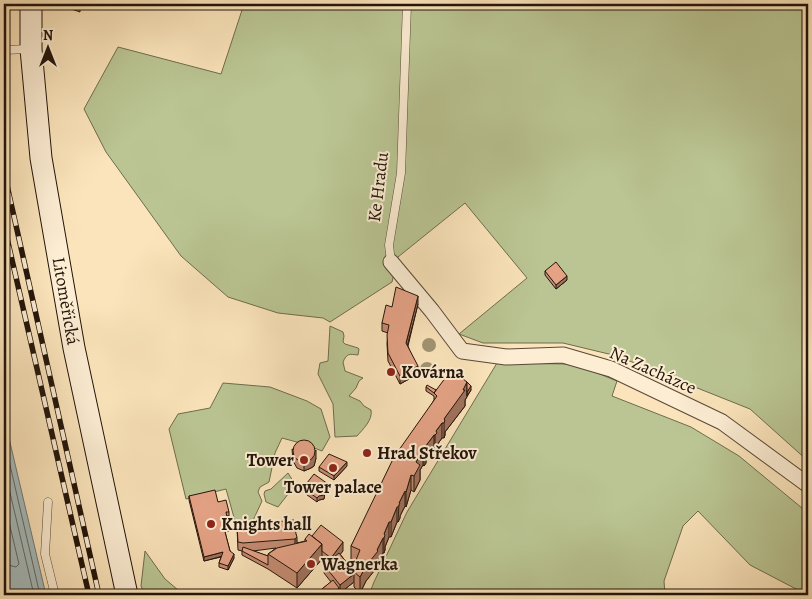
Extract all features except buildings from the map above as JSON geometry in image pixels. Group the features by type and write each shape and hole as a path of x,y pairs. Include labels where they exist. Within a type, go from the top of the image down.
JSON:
{"main road":[{"name":"Litoměřická","path":"31,4 31,49 41,158 74,348 127,595"}],"street":[{"name":"Ke Hradu","path":"391,262 462,351"},
{"name":"Na Zacházce","path":"462,351 506,357 563,355 611,369 722,422 808,485"}],"lane":[{"name":"Ke Hradu","path":"391,262 389,245 401,173 407,4"},
{"path":"4,50 31,49"},
{"path":"48,502 45,554 55,595"}],"green space":[{"path":"244,4 808,4 808,461 750,409 617,356 563,343 483,343 459,334 527,278 465,203 398,257 392,282 330,322 323,318 278,313 228,297 181,256 106,152 84,109 118,47 221,74"},
{"path":"330,326 343,332 343,342 345,344 359,349 358,355 349,355 343,362 345,371 363,378 349,396 360,401 371,410 369,421 357,436 335,437 333,404 318,374 320,363 328,361"},
{"path":"497,363 568,364 585,368 617,381 612,396 691,427 739,456 808,513 808,593 798,590 750,565 698,511 683,526 664,581 665,595 369,595 407,512"},
{"path":"223,383 270,387 307,401 321,409 330,437 322,451 282,438 275,453 269,482 260,487 258,492 262,501 250,527 237,528 226,489 186,499 169,429 178,414 210,408"},
{"path":"288,473 293,481 292,489 278,507 266,502 265,491 271,489"},
{"path":"145,551 165,579 184,595 145,595 141,586"}],"water":[{"path":"4,417 46,595 9,595 4,573"}],"railway":[{"path":"4,172 99,595"},
{"path":"4,225 89,595"}],"place":[{"name":"Kovárna","path":"391,372"},
{"name":"Hrad Střekov","path":"367,453"},
{"name":"Tower","path":"304,460"},
{"name":"Tower palace","path":"333,468"},
{"name":"Knights hall","path":"211,524"},
{"name":"Wagnerka","path":"311,564"}]}
